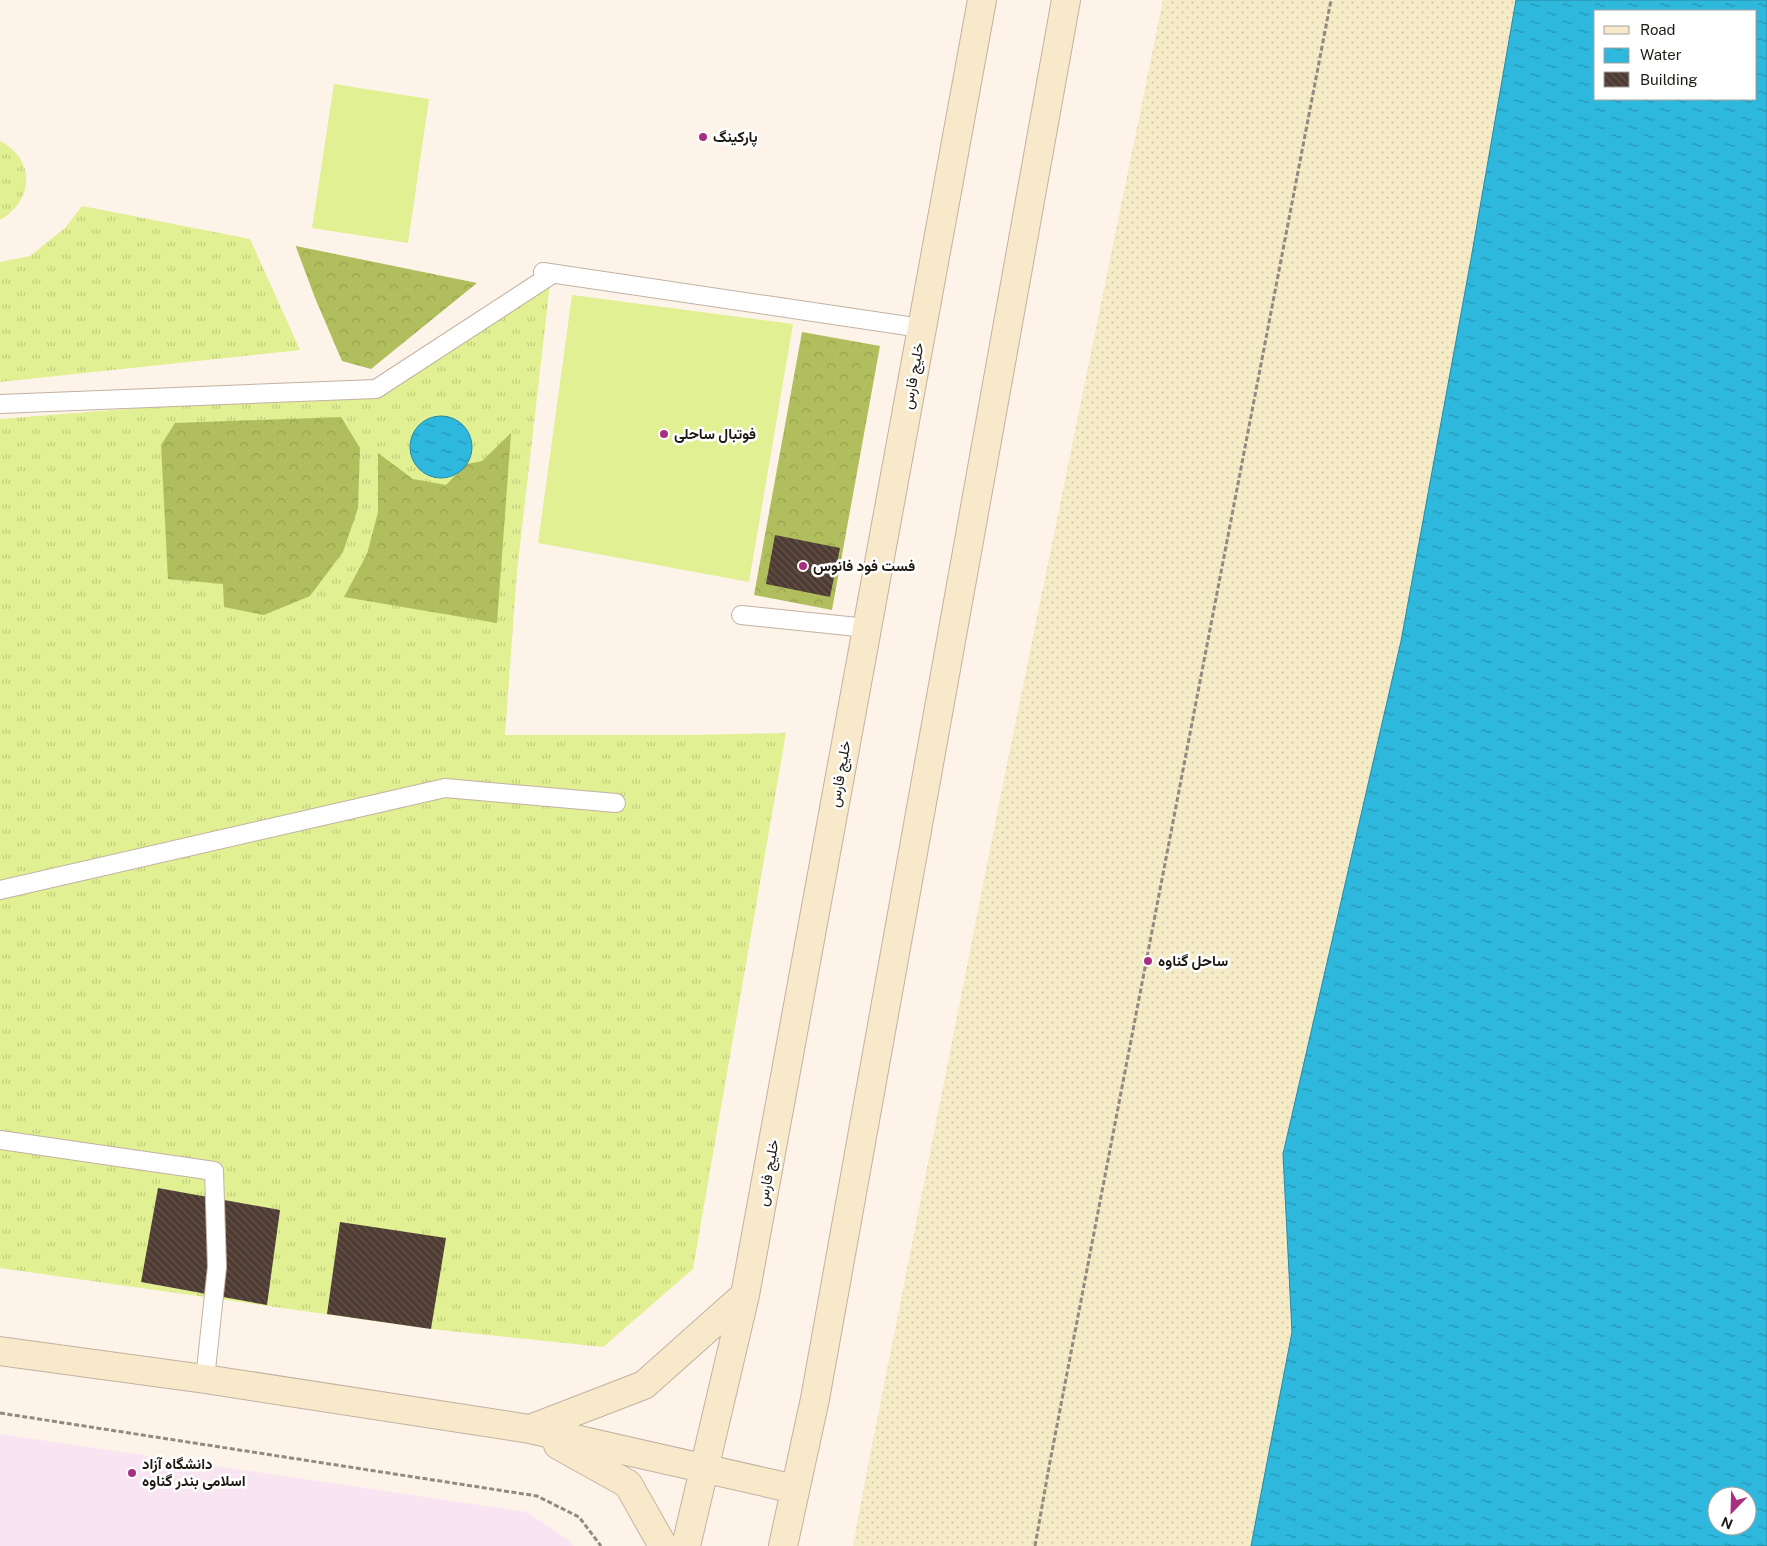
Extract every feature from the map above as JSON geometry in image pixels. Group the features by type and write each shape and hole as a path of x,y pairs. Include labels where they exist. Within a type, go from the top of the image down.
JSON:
{"main road":[{"name":"خلیج فارس","path":"686,1546 745,1295 982,0"},
{"path":"783,1546 815,1399 1066,0"},
{"path":"530,1429 644,1385 745,1295"},
{"path":"0,1351 205,1379 530,1429 795,1489"},
{"path":"530,1429 628,1484 663,1546"}],"lane":[{"path":"0,404 376,389 551,275 543,272 921,328"},
{"path":"741,615 866,628"},
{"path":"0,890 445,788 616,803"},
{"path":"0,1140 214,1171 218,1266 205,1379"}],"path":[{"path":"1035,1546 1331,0"},
{"path":"0,1413 537,1496 580,1517 601,1546"}],"shaded area":[{"name":"دانشگاه آزاد اسلامی بندر گناوه","path":"0,1434 527,1512 571,1542 573,1546 0,1546"}],"green space":[{"path":"334,84 429,99 408,243 312,228"},
{"path":"0,141 12,149 20,158 25,169 26,180 19,202 11,212 0,220"},
{"path":"82,206 250,239 300,350 0,382 0,262 30,256 65,228"},
{"path":"296,246 477,283 371,369 342,361 315,298"},
{"path":"551,275 517,571 505,735 786,733 693,1269 603,1347 431,1329 0,1268 0,419 376,389"},
{"name":"فوتبال ساحلی","path":"572,295 793,324 749,582 538,543"},
{"path":"802,332 880,346 832,610 754,595"},
{"path":"341,417 360,448 358,508 343,552 310,596 264,615 224,607 223,584 168,579 161,445 175,423"},
{"path":"511,433 497,623 344,597 367,554 378,512 378,453 413,479 446,485 467,464 482,461"}],"sand":[{"name":"ساحل گناوه","path":"1163,0 1516,0 1401,641 1283,1154 1292,1332 1251,1546 853,1546 1006,769"}],"water":[{"path":"1516,0 1767,0 1767,1546 1251,1546 1292,1332 1283,1154 1401,641"},
{"path":"441,416 458,421 463,425 467,430 472,447 467,464 463,469 458,473 441,478 424,473 419,469 415,464 410,447 415,430 419,425 424,421"}],"building":[{"name":"فست فود فانوس","path":"775,535 840,548 830,597 766,584"},
{"path":"158,1188 280,1210 267,1305 141,1282"},
{"path":"340,1222 446,1238 431,1329 327,1314"}],"place":[{"name":"پارکینگ","path":"703,137"},
{"name":"فوتبال ساحلی","path":"664,434"},
{"name":"فست فود فانوس","path":"803,566"},
{"name":"ساحل گناوه","path":"1148,961"},
{"name":"دانشگاه آزاد اسلامی بندر گناوه","path":"132,1473"}]}
